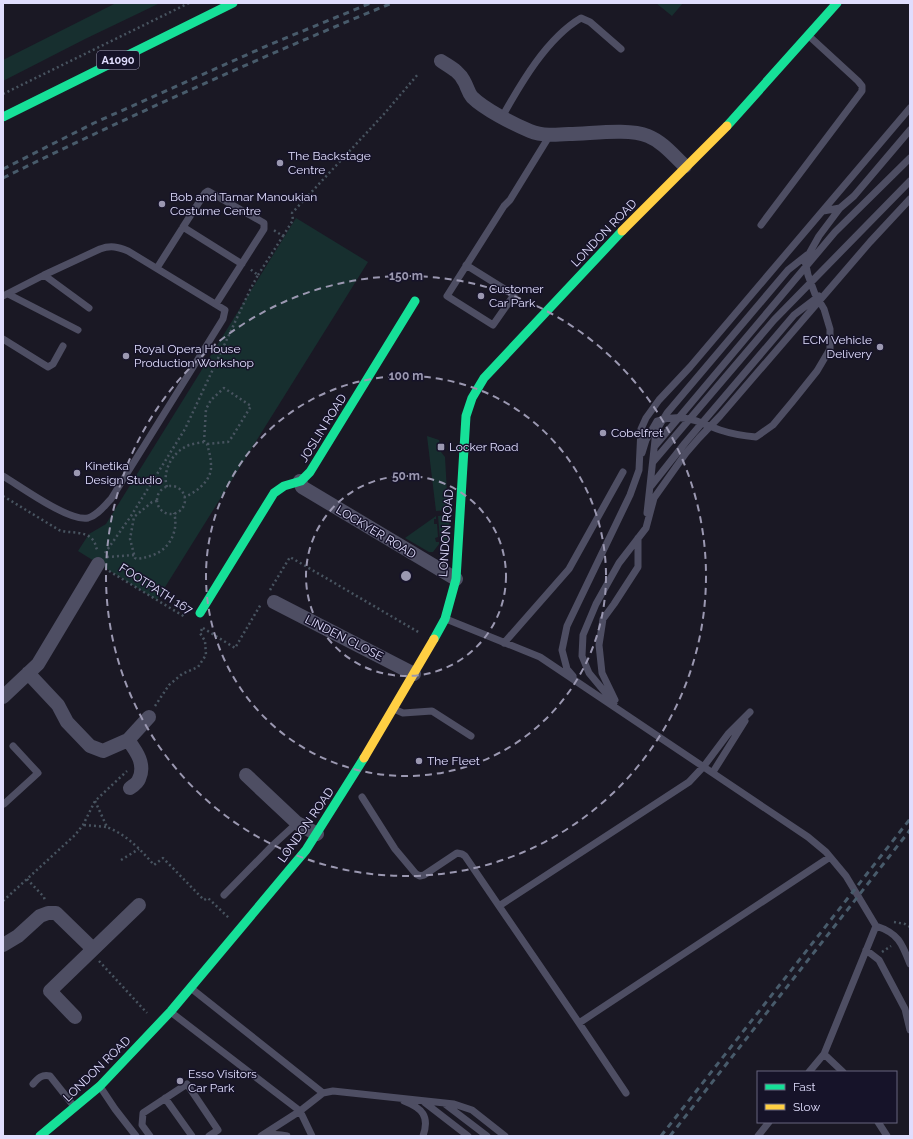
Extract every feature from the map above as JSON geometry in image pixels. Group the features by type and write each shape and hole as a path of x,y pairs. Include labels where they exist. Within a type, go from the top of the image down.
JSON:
{"street":[{"name":"A1090","path":"3,117 233,3"},
{"name":"LONDON ROAD","path":"40,1136 100,1086 122,1064 171,1011 241,929 306,850 394,709 445,619 456,579 466,416 468,407 477,387 617,236 741,111 837,3"},
{"path":"441,61 457,70 472,96 502,117 529,131 550,135 616,133 648,136 657,141 686,166"},
{"name":"JOSLIN ROAD","path":"200,613 274,493 284,486 300,481 310,472 415,301"},
{"name":"LOCKYER ROAD","path":"300,481 302,487 456,579"},
{"path":"3,697 38,664 99,558"},
{"name":"LINDEN CLOSE","path":"274,602 414,674"},
{"path":"28,673 58,705 67,722 90,746 103,751 128,740 149,717"},
{"path":"128,740 140,759 141,769 139,780 130,788"},
{"path":"246,775 297,823 317,834"},
{"path":"75,1016 50,991 139,905"},
{"path":"3,944 18,936 40,916 48,913 56,913 92,951"}],"lane":[{"path":"502,117 521,84 545,51 571,24 581,18 590,22 622,49"},
{"path":"761,226 862,91 862,86 852,74 809,36"},
{"path":"640,459 639,444 641,429 646,418 659,400 690,367 910,108"},
{"path":"578,682 567,669 562,650 567,626 630,495 646,440 653,427 657,421 670,417 702,422 718,430 740,436 756,437 773,425 817,371 830,349 830,329 824,310 810,282 805,261 819,236 840,208 854,196 910,130"},
{"path":"466,265 514,295 493,325 447,296 466,265 504,206 510,200 550,135"},
{"path":"646,528 656,431 667,413 788,270 835,232 910,158"},
{"path":"653,462 774,320 910,181"},
{"path":"157,268 205,193 208,191 262,221 265,225 216,304"},
{"path":"619,710 589,673 582,656 583,635 596,604 619,563 646,528 654,498 686,453 720,416 818,299 830,288 910,199"},
{"path":"823,211 840,208"},
{"path":"183,227 242,264"},
{"path":"655,446 835,232"},
{"path":"3,476 68,514 79,518 87,518 97,514 111,499 223,319 225,310 128,250 116,246 100,249 44,275 6,295"},
{"path":"44,275 89,308"},
{"path":"6,295 78,330"},
{"path":"650,487 702,422 794,315 818,299"},
{"path":"3,339 48,367 52,364 63,346"},
{"path":"504,643 569,569 623,472"},
{"path":"619,710 602,673 599,645 603,619 638,567 638,538"},
{"path":"445,619 540,657 808,837 830,857 846,876 876,926 888,931 900,941 904,947 910,964"},
{"path":"394,709 403,713 432,711 471,736"},
{"path":"499,906 689,782 704,766 728,734 750,712 713,772"},
{"path":"3,804 38,774 13,746"},
{"path":"362,797 395,849 416,874 420,876 424,875 457,853 465,856 626,1093"},
{"path":"224,895 297,823"},
{"path":"579,1023 830,857"},
{"path":"810,1071 824,1054 876,926"},
{"path":"866,950 878,958 905,1009 910,1030"},
{"path":"190,988 323,1093"},
{"path":"171,1011 300,1111 312,1136"},
{"path":"824,1054 842,1071"},
{"path":"33,1084 39,1077 50,1076 75,1107"},
{"path":"150,1136 142,1125 143,1113 187,1084 218,1130 209,1136"},
{"path":"100,1086 114,1109 136,1136"},
{"path":"263,1136 300,1111 323,1093 333,1091 344,1091 424,1102 443,1102 454,1104 472,1110 506,1136"},
{"path":"393,1097 417,1107 422,1113 425,1118 426,1127 423,1136"},
{"path":"165,1098 192,1136"},
{"path":"424,1102 468,1136"},
{"path":"443,1102 487,1136"},
{"path":"758,1136 768,1123"},
{"path":"879,1123 888,1136"},
{"path":"308,1127 316,1136"},
{"path":"263,1136 270,1134 287,1136"}],"path":[{"path":"3,94 189,3"},
{"path":"134,555 103,556 133,516 185,429 250,290 293,220 292,213 384,114 419,72"},
{"path":"265,225 283,236"},
{"path":"242,264 258,275"},
{"path":"166,486 165,480 170,461 186,446 204,442 207,444 228,442 251,406 224,388 211,400 206,409 204,442"},
{"path":"184,497 192,495 202,487 209,475 212,467 207,444"},
{"path":"166,459 170,461"},
{"path":"166,486 180,489 184,497 182,507 174,513 168,514 158,507 158,495 166,486"},
{"path":"3,496 59,530 66,533 84,534 90,537 95,541 99,558"},
{"path":"157,501 152,502 133,516 130,540 135,558 137,559 154,555 166,548 174,535 176,519 174,513"},
{"name":"FOOTPATH 167","path":"99,558 194,623 200,613"},
{"path":"149,717 169,685 182,674 198,667 206,655 205,641 200,633 202,628"},
{"path":"3,901 75,835 83,825 95,801 140,759"},
{"path":"95,801 107,827"},
{"path":"83,825 107,827 114,830 139,849 154,866 163,858 204,900 208,898 241,929"},
{"path":"121,860 139,849"},
{"path":"27,879 44,897 48,913"},
{"path":"888,920 910,926"},
{"path":"878,958 881,952 900,941"},
{"path":"92,951 158,1025"}],"green space":[{"path":"116,3 160,3 3,81 3,60"},
{"path":"656,3 683,3 672,16"},
{"path":"296,218 368,262 157,600 78,551 89,534 106,524"},
{"path":"427,436 439,440 441,452 445,457 448,510 436,511"},
{"path":"449,515 450,535 448,545 442,545 438,516"},
{"path":"436,516 436,519 434,519 434,524 437,524 438,537 435,538 436,542 439,542 439,544 433,552 429,552 405,538"}],"railway":[{"path":"3,169 94,123 271,44 371,3"},
{"path":"3,178 196,87 392,3"},
{"path":"661,1136 910,819"},
{"path":"670,1136 910,830"}],"traffic: fast":[{"path":"3,117 233,3"},
{"path":"727,126 837,3"},
{"path":"434,639 445,619 456,579 466,416 472,398 484,378 622,231"},
{"path":"200,613 274,493 284,486 301,481 310,472 415,301"},
{"path":"40,1136 100,1086 171,1011 306,850 364,758"}],"traffic: slow":[{"path":"622,231 727,126"},
{"path":"364,758 434,639"}],"place":[{"name":"The Backstage Centre","path":"280,163"},
{"name":"Bob and Tamar Manoukian Costume Centre","path":"162,204"},
{"name":"Customer Car Park","path":"481,296"},
{"name":"ECM Vehicle Delivery","path":"880,347"},
{"name":"Royal Opera House Production Workshop","path":"126,356"},
{"name":"Cobelfret","path":"603,433"},
{"name":"Locker Road","path":"441,447"},
{"name":"Kinetika Design Studio","path":"77,473"},
{"name":"The Fleet","path":"419,761"},
{"name":"Esso Visitors Car Park","path":"180,1081"}]}
